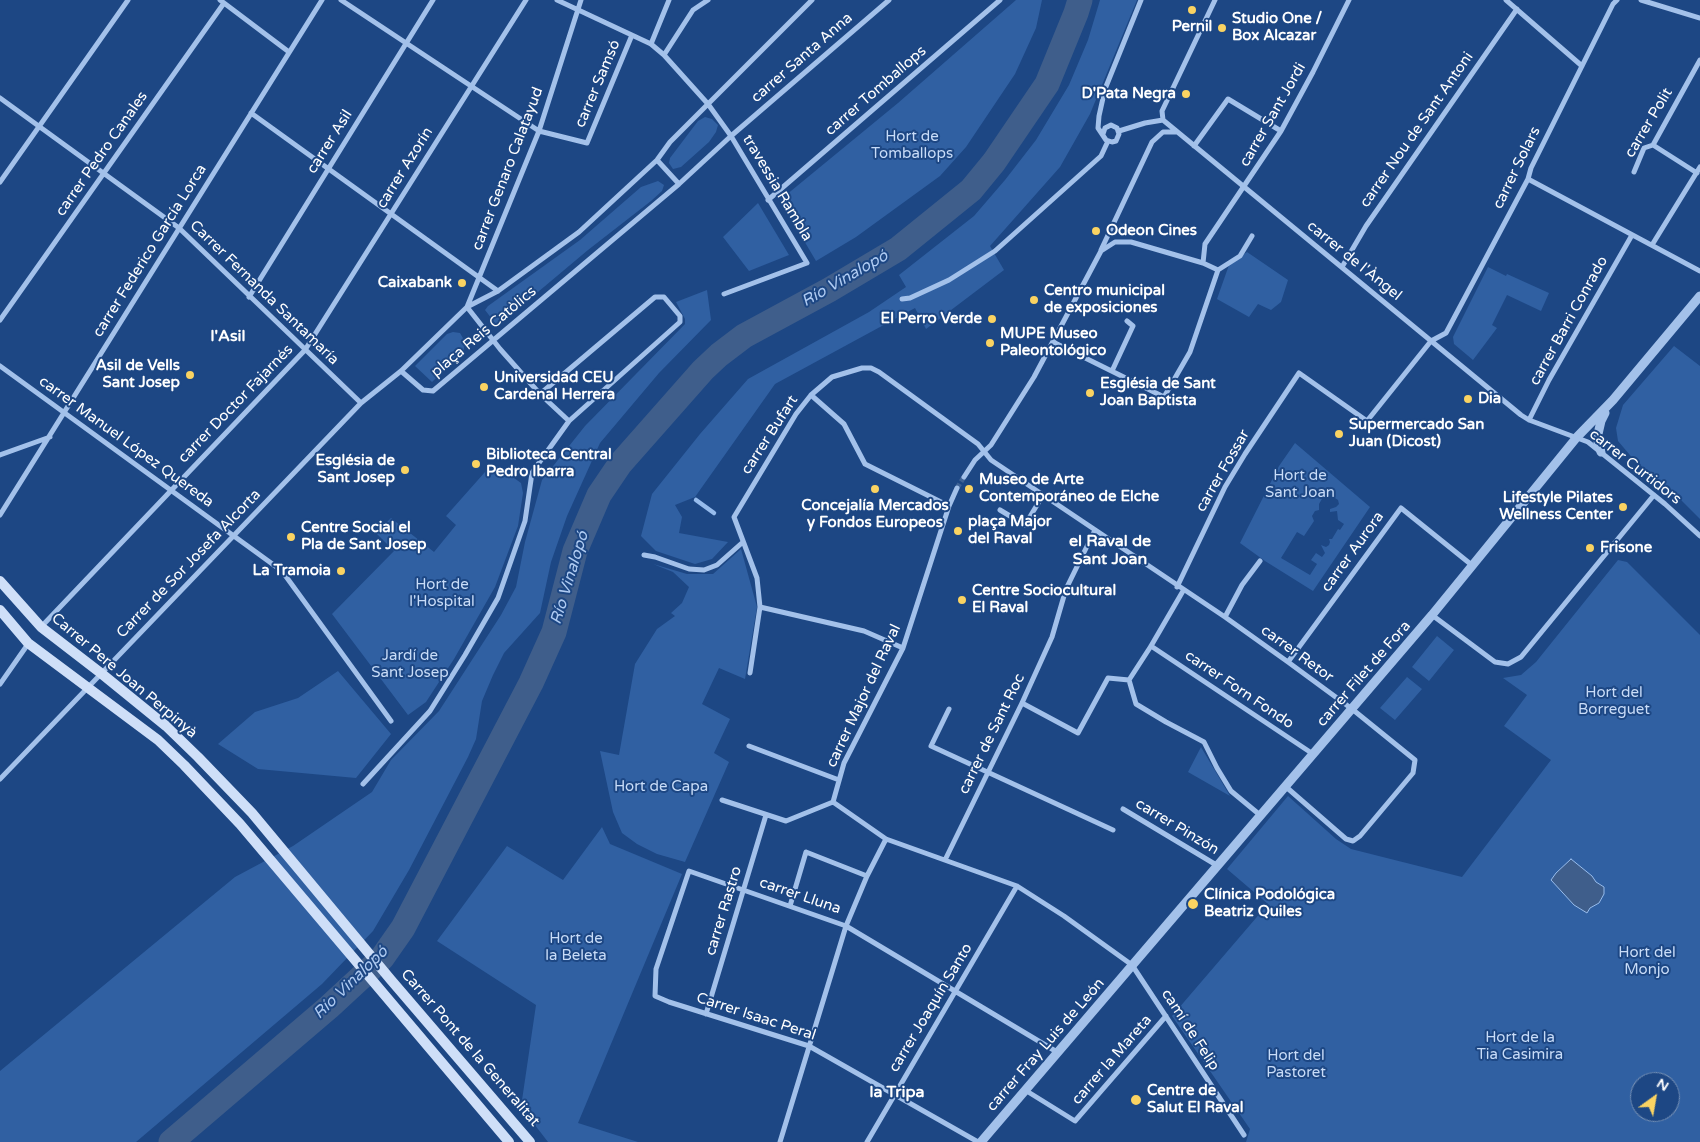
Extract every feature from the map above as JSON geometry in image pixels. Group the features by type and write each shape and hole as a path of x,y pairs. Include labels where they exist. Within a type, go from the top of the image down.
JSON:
{"main road":[{"name":"Carrer Pere Joan Perpinyà","path":"0,581 41,627 166,726 198,756 252,813"},
{"name":"Carrer Pere Joan Perpinyà","path":"0,610 28,643 87,689 158,740 240,824"},
{"name":"Carrer Pont de la Generalitat","path":"252,813 385,973 530,1142"},
{"name":"Carrer Pont de la Generalitat","path":"240,824 509,1142"}],"street":[{"path":"0,182 128,0"},
{"name":"carrer Federico García Lorca","path":"0,515 322,0"},
{"path":"341,0 539,131"},
{"name":"carrer Asil","path":"248,296 433,0"},
{"name":"carrer Azorín","path":"305,350 526,0"},
{"name":"travessia Rambla","path":"557,0 651,44 664,55 708,104 731,136 806,263 724,294"},
{"name":"carrer Genaro Calatayud","path":"467,307 539,131 581,0"},
{"path":"651,44 669,0"},
{"path":"664,55 693,10 708,0"},
{"name":"plaça Reis Catòlics","path":"731,136 679,184 433,391 423,390 401,371 467,307 498,291 579,232 657,160 670,142 812,0"},
{"name":"carrer Santa Anna","path":"731,136 889,0"},
{"name":"carrer Tomballops","path":"768,200 1000,0"},
{"path":"1108,141 1098,128 1105,88 1141,0"},
{"path":"1119,131 1163,120 1162,111 1215,0"},
{"name":"carrer Sant Jordi","path":"1202,263 1205,244 1281,131 1349,0"},
{"path":"1506,0 1582,66"},
{"name":"carrer Solars","path":"1299,373 1367,421 1431,340 1446,333 1528,179 1531,168 1613,4 1617,0"},
{"path":"1641,0 1700,18"},
{"path":"222,2 289,52"},
{"name":"carrer Pedro Canales","path":"0,320 104,174 222,2"},
{"name":"carrer Nou de Sant Antoni","path":"1342,267 1366,226 1517,9"},
{"name":"carrer Samsó","path":"539,131 586,143 632,35"},
{"name":"carrer Polit","path":"1634,172 1644,148 1653,145 1700,60"},
{"name":"Carrer Fernanda Santamaría","path":"0,98 179,228 361,403"},
{"path":"1194,146 1228,99 1281,131"},
{"path":"251,113 498,291"},
{"path":"1099,116 1119,131"},
{"name":"carrer de l'Àngel","path":"1163,120 1529,420"},
{"path":"1103,134 1105,128 1111,126"},
{"path":"1108,141 1116,140 1119,131"},
{"path":"964,477 975,460 991,445 1053,342 1101,251 1152,142 1163,132 1176,132"},
{"path":"902,299 910,298 949,280 995,251 1101,156 1108,141"},
{"path":"1653,145 1697,173"},
{"path":"657,160 679,184"},
{"path":"1652,245 1700,167"},
{"path":"1528,179 1700,271"},
{"name":"carrer Barri Conrado","path":"1529,420 1549,380 1632,235"},
{"path":"1053,342 1164,397 1190,352 1218,270 1240,256 1252,236"},
{"path":"1101,251 1115,242 1131,242 1202,263 1218,270"},
{"name":"carrer Filet de Fora","path":"1132,965 1432,615 1576,437 1613,400 1700,296"},
{"path":"363,784 430,711 498,598 525,521 532,473 569,421 680,322 680,316 664,297 655,297 540,394"},
{"path":"467,307 540,394 569,421"},
{"path":"1112,371 1133,326 1127,321"},
{"name":"carrer Doctor Fajarnés","path":"41,627 305,350"},
{"name":"carrer Manuel López Quereda","path":"0,366 282,571 391,721"},
{"name":"carrer Bufart","path":"743,542 734,517 796,414 811,395 832,377 862,368 871,368 880,372 985,451"},
{"name":"Carrer de Sor Josefa Alcorta","path":"0,779 361,403 401,371"},
{"name":"carrer Fossar","path":"1177,587 1225,487 1299,373"},
{"path":"811,395 844,424 865,464 949,506"},
{"name":"carrer Filet de Fora","path":"1601,452 1598,442 1600,421 1613,400"},
{"name":"carrer Curtidors","path":"1529,420 1588,442 1700,536"},
{"path":"0,456 50,436"},
{"name":"carrer Retor","path":"985,451 991,460 1288,662 1352,708 1415,760 1413,773 1360,836 1353,841 1346,839 1285,786"},
{"name":"carrer Major del Raval","path":"833,802 844,764 903,648 949,506 957,488"},
{"path":"1000,510 1025,525 1044,495"},
{"path":"1432,615 1495,662 1508,664 1521,657 1654,496"},
{"name":"carrer Aurora","path":"1288,662 1401,508 1473,566"},
{"name":"carrer de Sant Roc","path":"945,860 1022,703 1052,637 1066,589 1095,530"},
{"path":"644,555 689,569 704,570 717,565 743,542 757,578 760,607 750,673"},
{"path":"1225,618 1242,585 1260,561"},
{"path":"1184,591 1129,680 1136,704 1204,742 1216,768 1231,791 1260,815"},
{"path":"760,607 864,631 903,648"},
{"path":"0,684 28,643"},
{"name":"carrer Forn Fondo","path":"1151,646 1313,754"},
{"path":"1022,703 1078,733 1108,678 1129,680"},
{"path":"949,709 931,746 1113,830"},
{"path":"749,746 839,780"},
{"path":"722,800 786,821 833,802 886,839 1017,886 1064,916 1132,965"},
{"name":"carrer Pinzón","path":"1124,809 1218,866"},
{"name":"carrer Rastro","path":"706,1014 766,815"},
{"path":"780,1142 846,926 867,876 886,839"},
{"path":"790,906 806,852 867,876"},
{"name":"carrer Lluna","path":"655,996 656,969 689,871 846,926 1057,1052"},
{"name":"carrer Joaquín Santo","path":"866,1142 1017,886"},
{"name":"camí de Felip","path":"1132,965 1244,1135"},
{"name":"carrer Fray Luis de León","path":"979,1142 1132,965"},
{"name":"Carrer Isaac Peral","path":"655,996 809,1046 979,1142"},
{"name":"carrer la Mareta","path":"1025,1090 1075,1121 1166,1016"}],"green space":[{"name":"Hort de Tomballops","path":"1016,0 1042,0 1036,28 1015,74 966,147 940,176 856,237 816,261 780,200 898,103"},
{"path":"1100,0 1137,0 1090,114 1060,167 990,246 1004,270 926,329 915,308 775,384 695,497 675,505 682,517 679,533 728,542 712,559 695,564 656,551 641,536 652,494 700,434 748,379 869,312 906,287 899,275 974,216 1036,140 1069,85 1088,40"},
{"path":"705,117 712,119 718,125 716,132 709,142 681,167 673,169 669,163 670,158 698,121"},
{"path":"658,181 664,185 662,191 651,201 588,250 501,323 495,323 485,310 488,306 580,240 641,187"},
{"path":"758,203 789,255 749,271 723,237"},
{"path":"1247,252 1288,280 1281,302 1271,310 1258,304 1249,317 1217,299 1229,265"},
{"path":"1488,267 1549,293 1541,311 1507,295 1492,325 1497,328 1473,360 1454,344 1453,337"},
{"path":"707,290 711,320 659,373 600,443 567,516 551,562 540,613 504,653 482,701 476,739 468,757 409,870 373,931 322,984 136,1142 0,1142 0,1071 235,877 293,846 372,792 391,760 439,711 501,615 516,587 525,542 542,480 585,426 685,324 685,319 676,302"},
{"path":"453,332 460,333 464,340 464,351 432,382 415,366 447,334"},
{"path":"1674,346 1700,366 1700,519 1669,488 1635,461 1618,441 1616,428 1623,405"},
{"name":"Hort de Sant Joan","path":"1295,443 1370,507 1313,591 1240,543 1279,466","holes":["1326,492 1338,500 1339,504 1330,509 1330,512 1337,511 1338,520 1344,524 1340,530 1338,529 1332,539 1329,539 1329,545 1326,547 1321,545 1325,553 1322,557 1316,553 1311,560 1317,564 1310,575 1281,558 1297,532 1304,536 1314,521 1312,516 1315,511 1319,510 1319,504"]},
{"name":"Hort de l'Hospital","path":"493,463 521,483 523,493 518,526 495,587 454,659 426,702 408,715 332,614 394,551 376,533 391,518 434,552 456,525 446,516"},
{"name":"Hort de Capa","path":"741,549 757,607 745,679 719,668 702,704 730,719 714,753 729,762 685,862 657,854 637,844 622,833 613,812 600,751 619,755 635,664 657,629 675,616 671,613 682,603 689,587 673,572 653,564 687,574 713,574"},
{"path":"1618,560 1627,562 1700,635 1700,1142 1246,1142 1250,1129 1172,1016 1268,904 1227,869 1288,796 1336,839 1351,849 1462,877 1551,760 1504,726 1527,695 1503,678 1521,675 1536,662"},
{"path":"1437,636 1454,650 1429,681 1412,667"},
{"path":"338,671 391,734 356,778 258,769 218,744 255,712 298,698"},
{"path":"1407,677 1422,689 1395,720 1380,708"},
{"path":"1201,747 1230,796 1188,772"},
{"name":"Hort de la Beleta","path":"602,827 610,844 682,874 578,1123 638,1142 548,1142 521,1107 536,1005 437,941 507,846 563,880"}],"shaded area":[{"path":"1571,859 1604,887 1604,894 1599,903 1590,908 1587,913 1574,905 1551,880"}],"waterway":[{"name":"Río Vinalopó","path":"171,1142 329,1007 382,958 403,928 531,683 554,632 575,551 599,495 620,464 703,370 719,355 744,336 829,290 898,249 971,190 994,162 1047,84 1080,0"},
{"path":"696,500 714,513"}],"tunnel":[{"path":"957,488 964,477"}],"place":[{"name":"Pernil","path":"1192,10"},
{"name":"Studio One / Box Alcazar","path":"1222,28"},
{"name":"D'Pata Negra","path":"1186,94"},
{"name":"Odeon Cines","path":"1096,231"},
{"name":"Caixabank","path":"462,283"},
{"name":"Centro municipal de exposiciones","path":"1034,300"},
{"name":"El Perro Verde","path":"992,319"},
{"name":"MUPE Museo Paleontológico","path":"990,343"},
{"name":"Asil de Vells Sant Josep","path":"190,375"},
{"name":"Universidad CEU Cardenal Herrera","path":"484,387"},
{"name":"Església de Sant Joan Baptista","path":"1090,393"},
{"name":"Dia","path":"1468,399"},
{"name":"Supermercado San Juan (Dicost)","path":"1339,434"},
{"name":"Biblioteca Central Pedro Ibarra","path":"476,464"},
{"name":"Església de Sant Josep","path":"405,470"},
{"name":"Concejalía Mercados y Fondos Europeos","path":"875,489"},
{"name":"Museo de Arte Contemporáneo de Elche","path":"969,489"},
{"name":"Lifestyle Pilates Wellness Center","path":"1623,507"},
{"name":"plaça Major del Raval","path":"958,531"},
{"name":"Centre Social el Pla de Sant Josep","path":"291,537"},
{"name":"Frisone","path":"1590,548"},
{"name":"La Tramoia","path":"341,571"},
{"name":"Centre Sociocultural El Raval","path":"962,600"},
{"name":"Clínica Podológica Beatriz Quiles","path":"1193,904"},
{"name":"Centre de Salut El Raval","path":"1136,1100"}],"district":[{"name":"l'Asil","path":"228,337"},
{"name":"el Raval de Sant Joan","path":"1110,551"},
{"name":"la Tripa","path":"897,1093"}],"park label":[{"name":"Jardí de Sant Josep","path":"410,664"},
{"name":"Hort del Borreguet","path":"1614,702"},
{"name":"Hort del Monjo","path":"1647,962"},
{"name":"Hort de la Tia Casimira","path":"1520,1046"},
{"name":"Hort del Pastoret","path":"1296,1064"}]}
